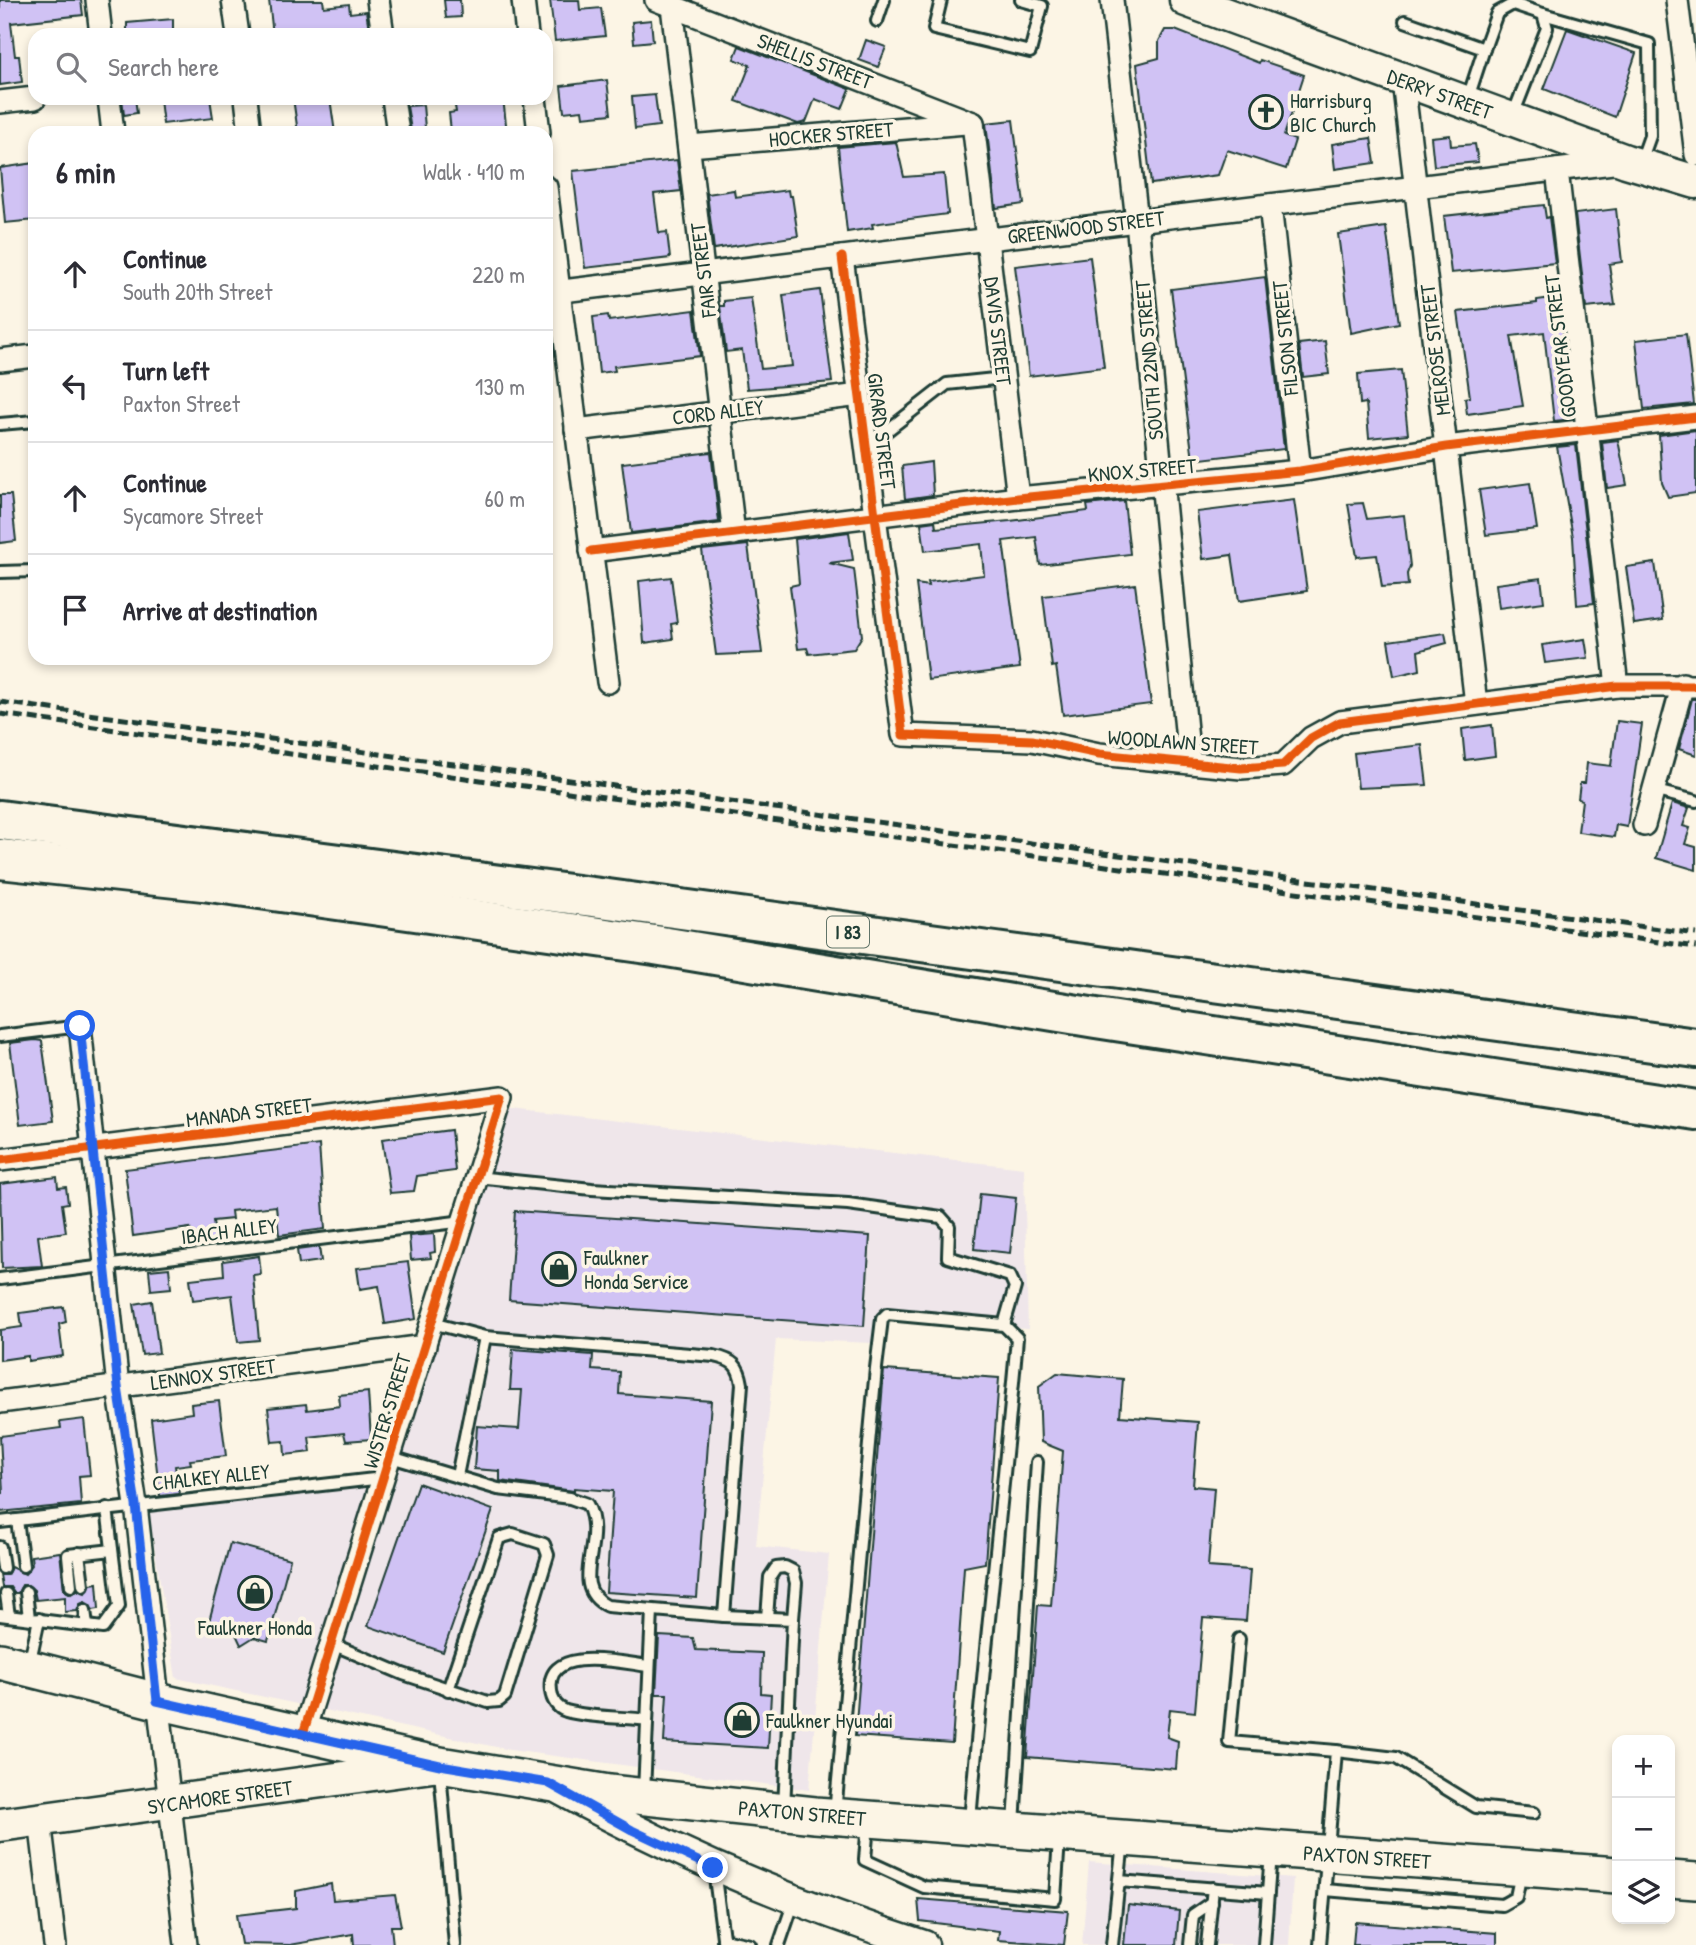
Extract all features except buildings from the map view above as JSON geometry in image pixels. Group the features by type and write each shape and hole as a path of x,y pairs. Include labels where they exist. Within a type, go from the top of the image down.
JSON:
{"highway":[{"name":"I 83","path":"0,820 608,899 1696,1048"},
{"name":"I 83","path":"0,859 203,881 655,944 1096,1018 1696,1110"}],"main road":[{"name":"DERRY STREET","path":"1186,0 1511,120 1696,182"},
{"name":"PAXTON STREET","path":"14,1664 157,1701 440,1765 644,1797 852,1818 1612,1875"},
{"name":"SYCAMORE STREET","path":"0,1825 170,1804 440,1765"},
{"path":"1675,1879 1696,1881"}],"street":[{"path":"97,0 100,28"},
{"path":"233,0 237,28"},
{"path":"378,0 382,28"},
{"path":"523,0 526,28"},
{"name":"SOUTH 22ND STREET","path":"1112,0 1137,221 1160,486 1189,761"},
{"path":"1677,0 1695,147"},
{"name":"SHELLIS STREET","path":"664,3 973,122"},
{"name":"FAIR STREET","path":"664,3 689,146 734,534"},
{"name":"MELROSE STREET","path":"1403,80 1476,704"},
{"path":"0,102 28,99"},
{"path":"110,105 112,126"},
{"path":"247,105 249,126"},
{"path":"394,105 397,126"},
{"path":"536,105 538,126"},
{"name":"HOCKER STREET","path":"689,146 973,122"},
{"name":"DAVIS STREET","path":"973,122 1018,498"},
{"name":"GREENWOOD STREET","path":"553,293 1557,170 1633,163"},
{"name":"GOODYEAR STREET","path":"1557,170 1617,686"},
{"name":"FILSON STREET","path":"1270,205 1300,471"},
{"name":"GIRARD STREET","path":"842,257 903,735"},
{"path":"553,293 576,429 608,682"},
{"path":"0,360 28,357"},
{"name":"CORD ALLEY","path":"576,429 860,395"},
{"name":"KNOX STREET","path":"591,551 1018,498 1300,471 1446,447 1696,417"},
{"path":"1644,825 1652,790 1692,684"},
{"name":"WOODLAWN STREET","path":"903,735 1032,740 1099,754 1241,768 1283,765 1311,738 1340,722 1617,686 1692,684"},
{"path":"80,1026 118,1387 136,1505 186,1945"},
{"name":"MANADA STREET","path":"0,1160 502,1097"},
{"name":"WISTER STREET","path":"303,1734 502,1097"},
{"name":"LENNOX STREET","path":"0,1402 425,1346"},
{"path":"548,1783 632,1830 713,1868 795,1899 875,1937 924,1945"},
{"path":"40,1820 55,1945"}],"lane":[{"path":"877,21 884,0"},
{"path":"941,0 934,29 1030,52 1042,6 1021,0"},
{"path":"1466,103 1496,13 1513,4 1649,44 1650,136 1633,163"},
{"path":"1511,120 1547,28 1544,14"},
{"path":"1405,20 1484,49"},
{"path":"866,447 947,384 1004,378"},
{"path":"0,424 28,422"},
{"path":"0,572 28,571"},
{"path":"1652,790 1696,801"},
{"path":"0,1036 80,1026"},
{"path":"476,1177 592,1189 848,1204 941,1217 949,1226 948,1257 1010,1276 1015,1287 1004,1325"},
{"name":"IBACH ALLEY","path":"0,1279 464,1221"},
{"path":"970,1827 985,1639 999,1541 1017,1338 1004,1325 887,1314 882,1319 852,1818 865,1860 924,1887 1055,1899 1059,1834"},
{"path":"432,1323 485,1337 714,1356 729,1359 739,1368 742,1384 724,1616"},
{"path":"457,1476 485,1337"},
{"path":"391,1457 498,1489 570,1498 587,1504 594,1525 587,1585 593,1599 607,1606 793,1619"},
{"path":"1013,1830 1037,1462"},
{"name":"CHALKEY ALLEY","path":"0,1522 385,1478"},
{"path":"6,1594 4,1615 103,1628 119,1606 107,1508"},
{"path":"17,1520 23,1566"},
{"path":"332,1644 448,1690 488,1703 499,1701 505,1696 548,1555 544,1544 513,1534 499,1538 448,1690"},
{"path":"0,1547 3,1568"},
{"path":"77,1585 68,1555 112,1550"},
{"path":"767,1618 770,1577 776,1568 785,1567 793,1571 796,1583 783,1811"},
{"path":"14,1664 34,1618 26,1592"},
{"path":"85,1610 87,1625"},
{"path":"644,1797 652,1610"},
{"path":"73,1612 75,1624"},
{"path":"1239,1639 1229,1742 1396,1758 1476,1807 1534,1813"},
{"path":"647,1720 564,1711 552,1701 550,1688 554,1674 564,1663 579,1659 649,1666"},
{"path":"1320,1945 1336,1751"},
{"path":"440,1765 455,1945"},
{"path":"1112,1945 1123,1838"},
{"path":"1264,1945 1271,1850"},
{"path":"713,1868 724,1942 750,1945"},
{"path":"1325,1890 1502,1905 1516,1897 1522,1868"},
{"path":"1119,1881 1268,1892"},
{"path":"1207,1945 1213,1888"},
{"path":"779,1945 795,1899"},
{"path":"1190,1945 1193,1915 1212,1902"}],"shaded area":[{"path":"505,1108 1024,1168 1028,1329 876,1320 873,1343 776,1339 756,1546 829,1554 809,1790 510,1750 176,1678 148,1508 395,1481"},
{"path":"1089,1862 1293,1878 1289,1945 1082,1945"}],"railway":[{"path":"0,702 1696,934"},
{"path":"0,714 1696,947"}],"cycle path":[{"path":"842,257 903,735 1032,740 1099,754 1241,768 1283,765 1311,738 1340,722 1617,686 1696,686"},
{"path":"591,551 1018,498 1300,471 1446,447 1696,417"},
{"path":"0,1160 502,1097 303,1734"}],"place":[{"name":"Harrisburg BIC Church","path":"1266,112"},
{"name":"Faulkner Honda Service","path":"559,1269"},
{"name":"Faulkner Honda","path":"255,1593"},
{"name":"Faulkner Hyundai","path":"742,1720"}],"route":[{"path":"80,1026 118,1387 136,1505 157,1701 440,1765 548,1783 632,1830 713,1868"}]}
